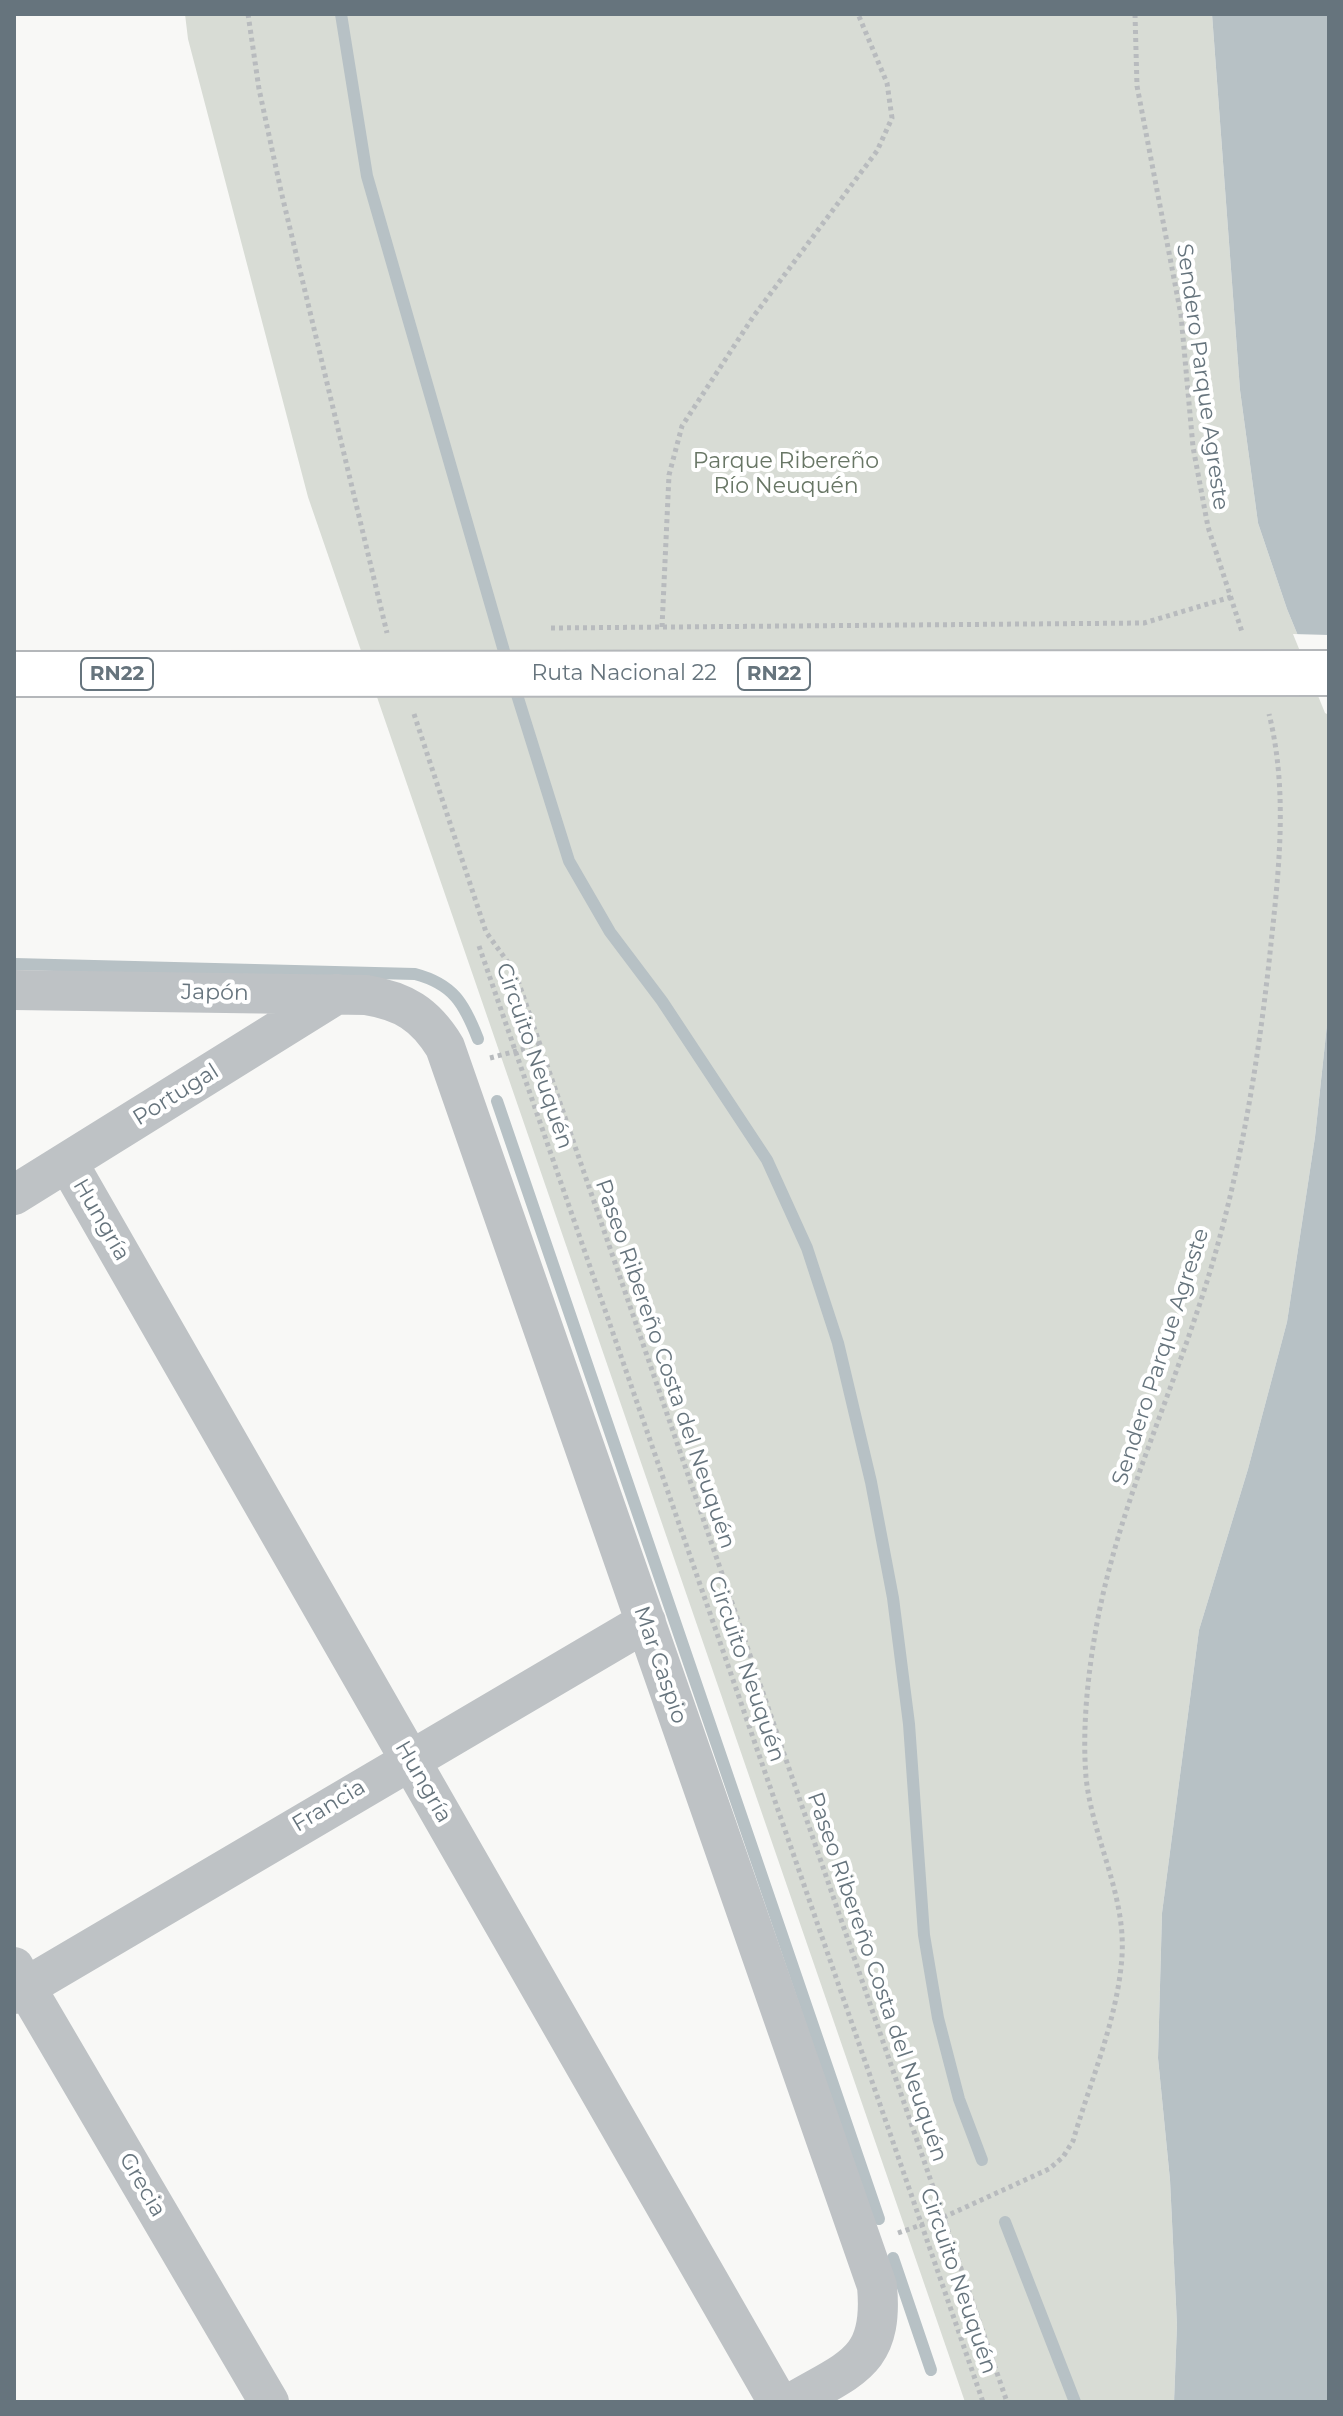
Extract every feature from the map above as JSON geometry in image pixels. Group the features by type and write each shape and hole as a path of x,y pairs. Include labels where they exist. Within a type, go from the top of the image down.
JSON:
{"highway":[{"name":"Ruta Nacional 22","path":"14,674 1329,673"}],"street":[{"name":"Japón","path":"14,990 337,994 392,999 414,1009"},
{"name":"Portugal","path":"14,1195 337,994"},
{"name":"Mar Caspio","path":"414,1009 433,1026 453,1069 877,2286 878,2331 868,2351 852,2367 793,2402"},
{"name":"Hungría","path":"68,1163 778,2402"},
{"name":"Francia","path":"18,1983 646,1622"},
{"name":"Grecia","path":"18,1983 269,2402"}],"path":[{"path":"248,14 259,89 281,191 391,645"},
{"path":"662,627 669,475 682,426 753,317 877,151 892,118 887,83 858,14"},
{"name":"Sendero Parque Agreste","path":"1135,14 1137,86 1181,315 1193,447 1208,527 1246,643"},
{"path":"539,628 1144,623 1231,597"},
{"path":"386,630 401,630"},
{"name":"Sendero Parque Agreste","path":"863,2246 944,2217 1049,2169 1063,2157 1073,2141 1111,2009 1122,1956 1118,1902 1086,1778 1086,1705 1097,1623 1120,1533 1153,1428 1197,1314 1226,1210 1253,1086 1280,859 1280,799 1273,732 1266,702"},
{"name":"Paseo Ribereño Costa del Neuquén","path":"411,705 486,932 515,972 1007,2402"},
{"name":"Circuito Neuquén","path":"479,946 983,2402"},
{"path":"453,1069 539,1045"}],"green space":[{"name":"Parque Ribereño Río Neuquén","path":"185,14 1212,14 1240,390 1258,523 1287,609 1329,711 1329,1006 1315,1137 1287,1322 1248,1469 1199,1630 1162,1913 1158,2058 1170,2180 1177,2325 1174,2402 965,2402 308,497 188,39"}],"shaded area":[{"path":"1212,14 1329,14 1329,711 1287,609 1258,523 1240,390"},
{"path":"1329,1006 1329,2402 1174,2402 1177,2325 1170,2180 1158,2058 1162,1913 1199,1630 1248,1469 1287,1322 1315,1137"}],"pier":[{"path":"1293,634 1329,635 1329,715 1325,713"}],"waterway":[{"path":"341,14 367,176 508,665"},
{"path":"513,682 569,861 610,932 662,1001 767,1160 807,1248 838,1343 871,1482 893,1598 909,1724 924,1935 938,2018 959,2099 982,2160"},
{"path":"14,964 415,974 439,983 456,997 478,1039"},
{"path":"497,1101 879,2219"},
{"path":"1005,2222 1075,2402"},
{"path":"893,2258 931,2370"}]}
